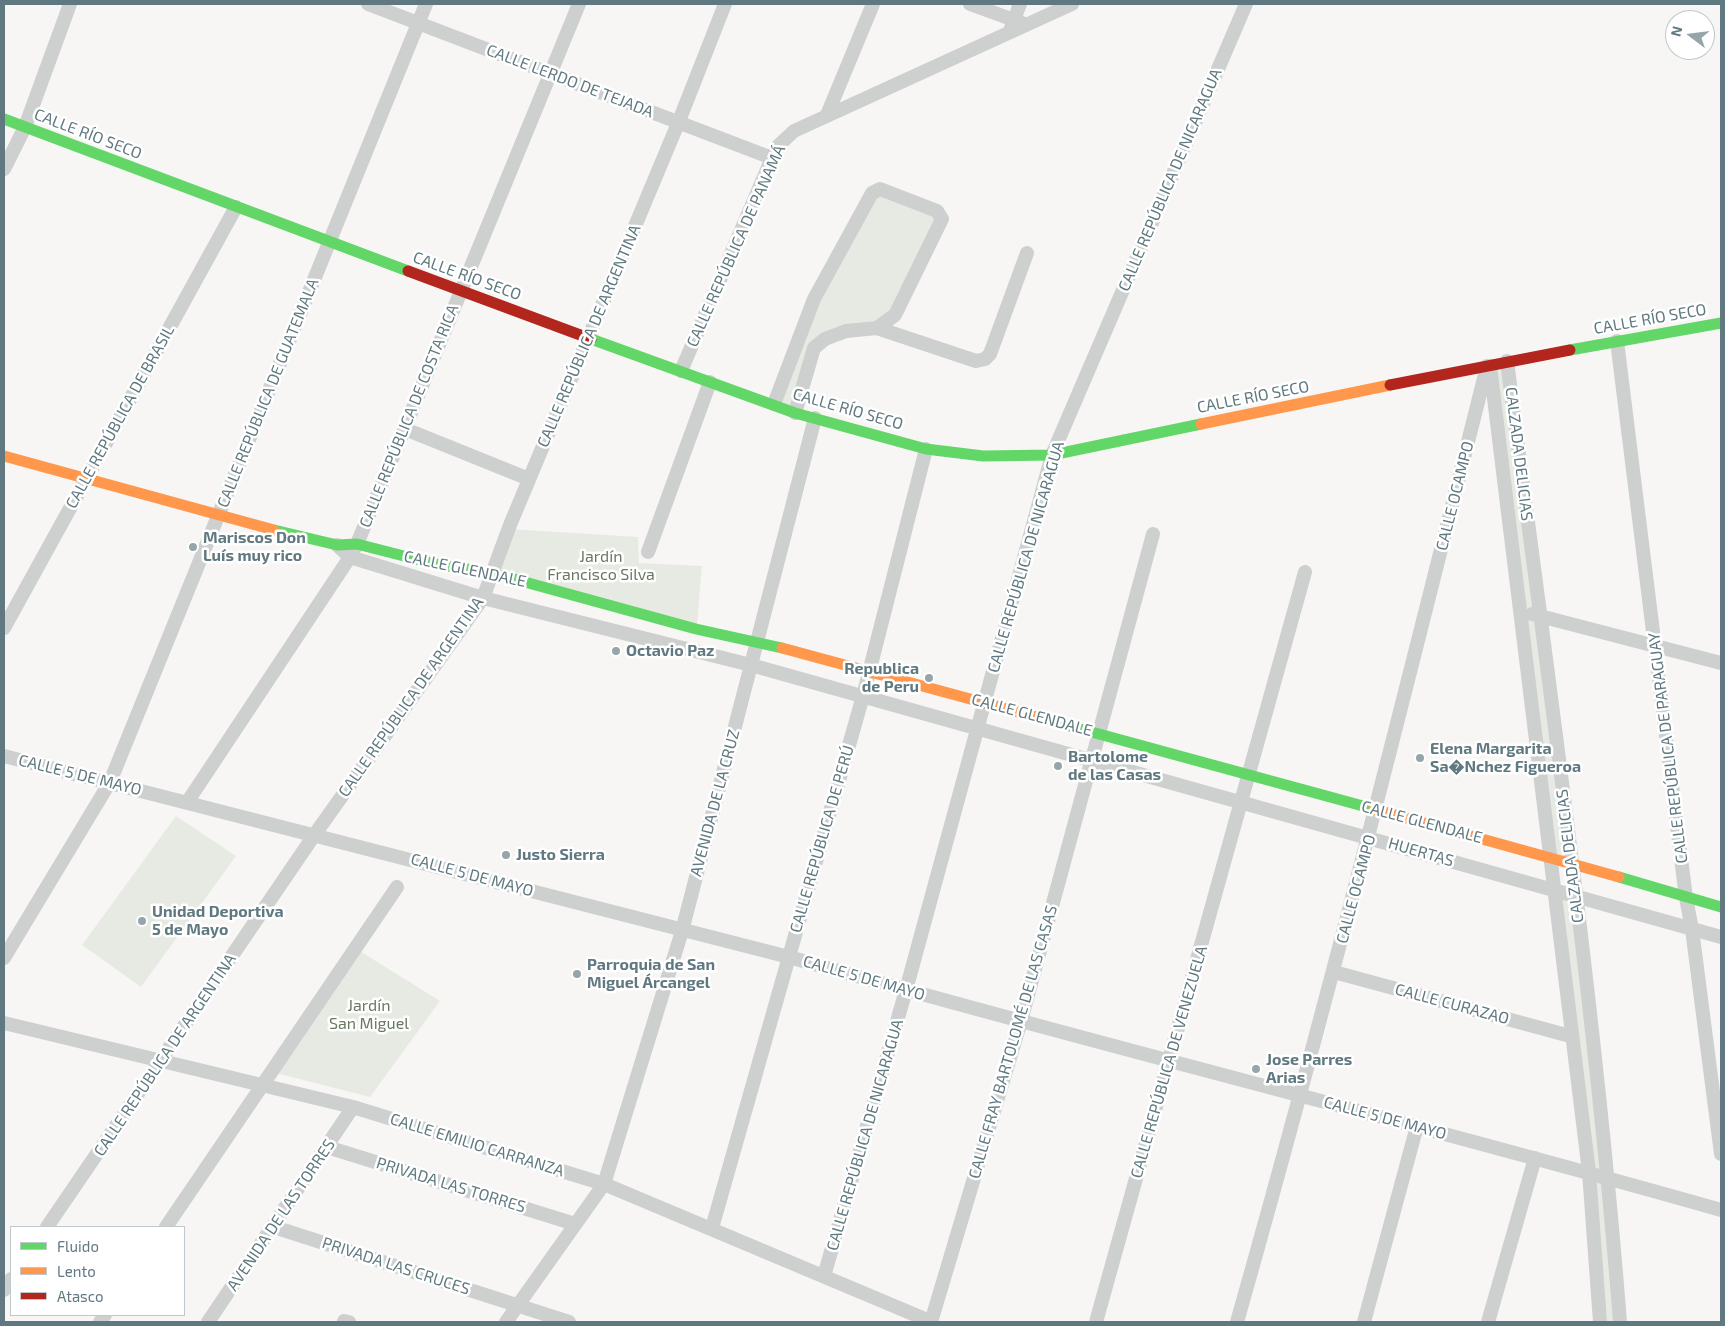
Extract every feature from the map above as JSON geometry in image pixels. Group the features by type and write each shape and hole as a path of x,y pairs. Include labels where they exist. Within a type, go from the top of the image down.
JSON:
{"street":[{"path":"4,169 25,127 70,4"},
{"name":"CALLE LERDO DE TEJADA","path":"368,4 772,158"},
{"name":"CALLE REPÚBLICA DE GUATEMALA","path":"4,958 110,782 426,4"},
{"name":"CALLE REPÚBLICA DE COSTA RICA","path":"188,801 357,544 580,4"},
{"name":"CALLE REPÚBLICA DE ARGENTINA","path":"48,1226 315,834 483,598 587,337 679,121 724,4"},
{"path":"827,115 873,4"},
{"path":"970,4 1016,25 1020,4"},
{"name":"CALLE REPÚBLICA DE PANAMÁ","path":"681,372 772,158 784,138 827,115 1016,25 1072,4"},
{"name":"CALLE REPÚBLICA DE NICARAGUA","path":"824,1276 906,990 1052,455 1246,4"},
{"name":"CALLE RÍO SECO","path":"4,119 460,291 795,413 926,449 983,456 1052,455 1507,361 1721,323"},
{"path":"774,404 814,299 872,193 880,189 938,211 942,219 895,315 877,328"},
{"name":"CALLE REPÚBLICA DE BRASIL","path":"4,628 236,207"},
{"path":"795,413 814,348 825,339 846,330 877,328 976,361 986,359 990,354 1027,253"},
{"path":"799,342 814,348"},
{"name":"CALLE REPÚBLICA DE PARAGUAY","path":"1617,342 1686,898 1692,929 1721,1154"},
{"name":"CALZADA DELICIAS","path":"1507,361 1576,896 1608,1178 1620,1322"},
{"name":"CALZADA DELICIAS","path":"1488,366 1588,1172 1600,1322"},
{"name":"CALLE OCAMPO","path":"1237,1322 1302,1096 1370,838 1488,366"},
{"path":"648,552 710,382"},
{"name":"AVENIDA DE LA CRUZ","path":"506,1322 604,1184 682,931 815,418"},
{"path":"404,429 529,480"},
{"name":"CALLE REPÚBLICA DE PERÚ","path":"712,1228 870,671 926,449"},
{"name":"CALLE GLENDALE","path":"4,456 218,516 337,544 357,544 435,564 492,573 696,629 757,641 1549,857 1721,907"},
{"name":"CALLE FRAY BARTOLOMÉ DE LAS CASAS","path":"932,1322 1021,1021 1153,534"},
{"name":"CALLE GLENDALE","path":"337,544 350,557 483,598 751,665 1092,760"},
{"name":"CALLE REPÚBLICA DE VENEZUELA","path":"1096,1322 1247,774 1305,572"},
{"path":"1519,612 1721,662"},
{"name":"CALLE 5 DE MAYO","path":"4,756 188,801 682,931 789,956 906,990 1588,1172 1721,1210"},
{"name":"HUERTAS","path":"1092,760 1721,937"},
{"path":"167,1226 397,887"},
{"name":"CALLE CURAZAO","path":"1334,972 1570,1036"},
{"name":"CALLE EMILIO CARRANZA","path":"4,1023 353,1107 604,1184 932,1322"},
{"name":"AVENIDA DE LAS TORRES","path":"208,1322 353,1107"},
{"path":"1364,1322 1417,1126"},
{"name":"PRIVADA LAS TORRES","path":"327,1146 575,1224"},
{"path":"1488,1322 1536,1158"},
{"name":"PRIVADA LAS CRUCES","path":"274,1226 569,1322"}],"green space":[{"path":"872,193 942,219 895,315 825,339 789,410 776,404 814,299"},
{"path":"1502,367 1567,858 1553,853 1490,370"},
{"name":"Jardín Francisco Silva","path":"511,529 638,537 639,563 702,566 697,625 494,571"},
{"path":"176,816 236,856 141,987 82,945"},
{"path":"1553,895 1572,901 1603,1171 1592,1167"},
{"name":"Jardín San Miguel","path":"355,948 440,1001 370,1097 272,1072"},
{"path":"1593,1178 1605,1181 1615,1322 1604,1322"}],"traffic: fast":[{"path":"4,119 408,271"},
{"path":"1570,350 1721,323"},
{"path":"591,339 795,413 926,449 983,456 1052,455 1201,424"},
{"path":"274,530 337,545 357,544 435,564 492,573 696,629 782,648"},
{"path":"1033,716 1374,809"},
{"path":"1619,877 1721,907"}],"traffic: slow":[{"path":"1201,424 1390,385"},
{"path":"4,456 274,530"},
{"path":"782,648 1033,716"},
{"path":"1374,809 1619,877"}],"traffic: jam":[{"path":"408,271 591,339"},
{"path":"1390,385 1570,350"}],"place":[{"name":"Mariscos Don Luís muy rico","path":"193,547"},
{"name":"Octavio Paz","path":"616,651"},
{"name":"Republica de Peru","path":"929,678"},
{"name":"Elena Margarita Sa�Nchez Figueroa","path":"1420,758"},
{"name":"Bartolome de las Casas","path":"1058,766"},
{"name":"Justo Sierra","path":"506,855"},
{"name":"Unidad Deportiva 5 de Mayo","path":"142,921"},
{"name":"Parroquia de San Miguel Árcangel","path":"577,974"},
{"name":"Jose Parres Arias","path":"1256,1069"}]}
